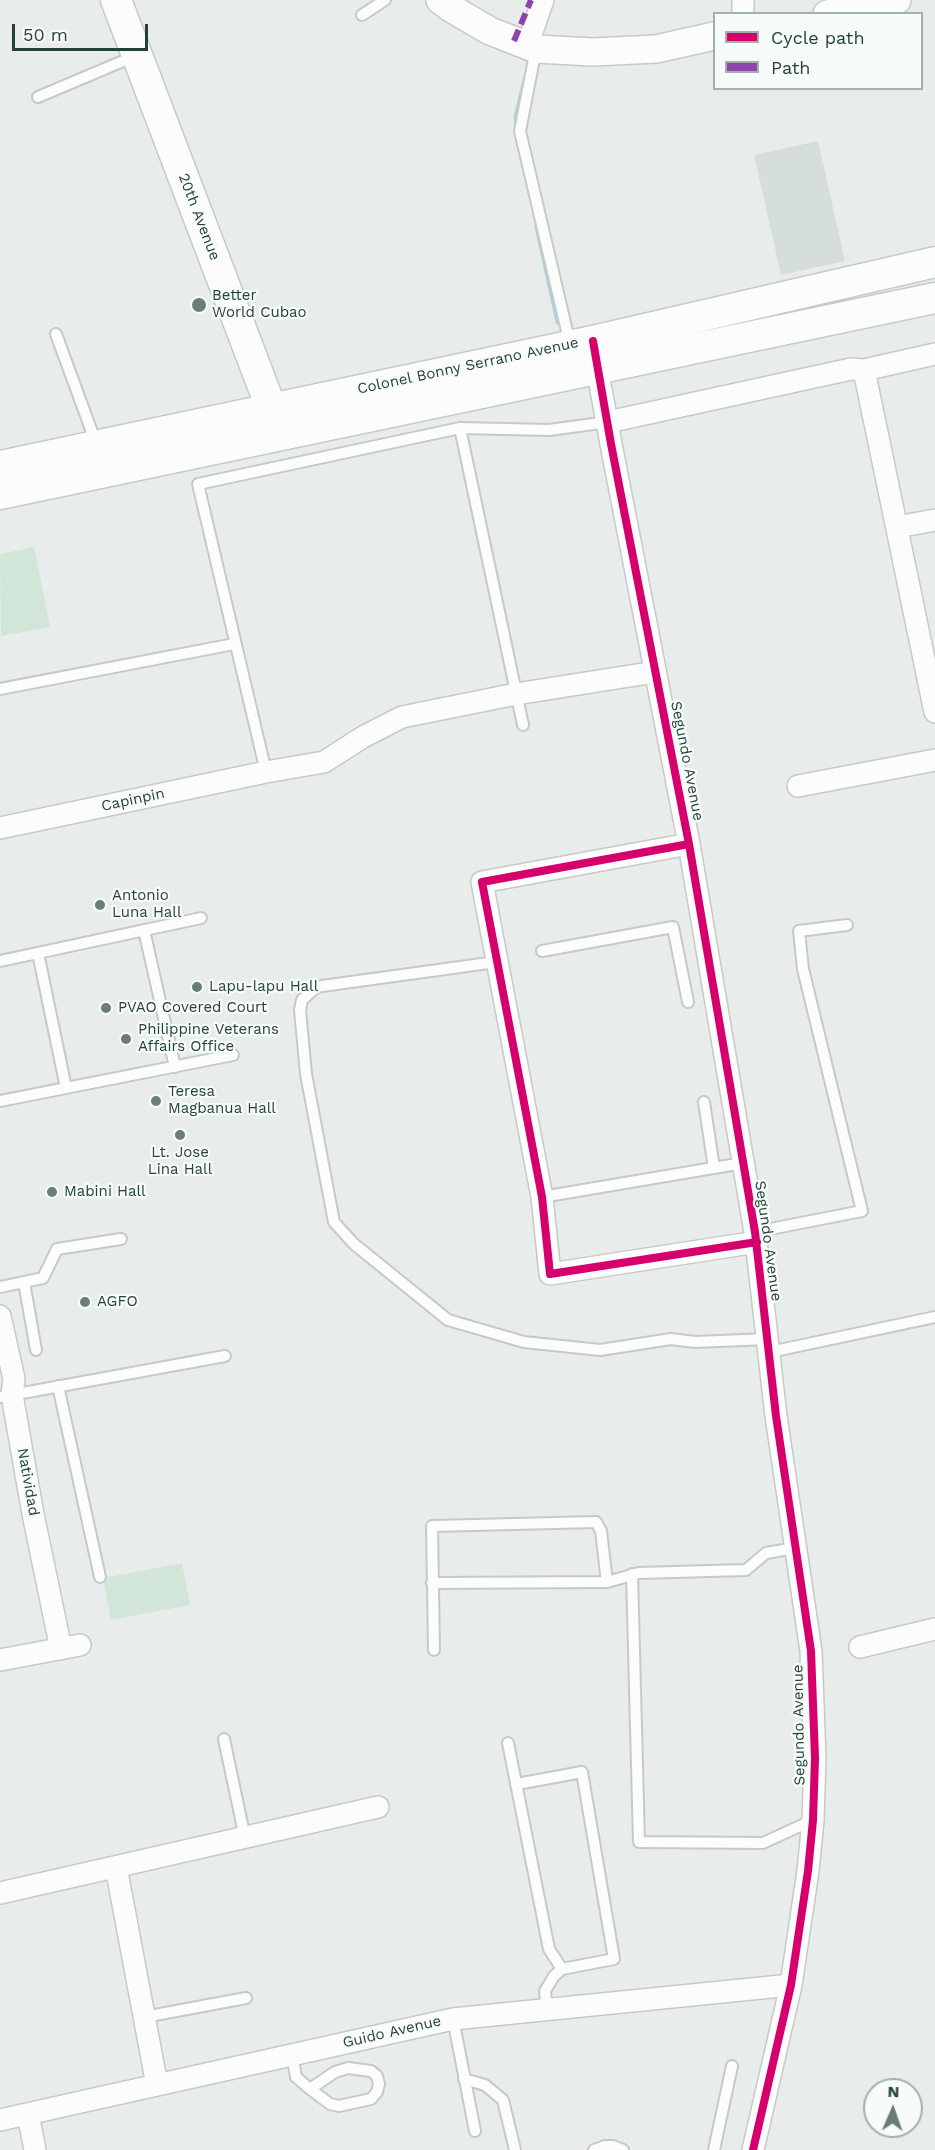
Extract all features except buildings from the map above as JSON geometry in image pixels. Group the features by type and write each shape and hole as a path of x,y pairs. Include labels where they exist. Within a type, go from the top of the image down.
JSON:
{"main road":[{"name":"20th Avenue","path":"116,0 276,421"},
{"name":"Colonel Bonny Serrano Avenue","path":"1,484 276,421 582,343 935,262"},
{"name":"Colonel Bonny Serrano Avenue","path":"1,484 97,445 276,421 597,371 935,298"}],"street":[{"path":"440,0 490,31 532,48 593,52 656,49 713,36"},
{"path":"532,48 543,0"},
{"path":"837,12 897,0"},
{"name":"Segundo Avenue","path":"582,343 597,371 608,422 689,844 756,1237 776,1416 811,1651 815,1748 813,1820 808,1871 791,1985 753,2150"},
{"path":"608,422 851,369 864,370 935,354"},
{"path":"864,370 935,712"},
{"path":"897,527 935,520"},
{"name":"Capinpin","path":"1,824 324,762 363,737 402,717 516,694 655,672"},
{"path":"798,786 935,760"},
{"path":"689,844 482,882 542,1197 550,1274 756,1237"},
{"name":"Natividad","path":"0,1316 14,1379 6,1396 33,1514 70,1647 0,1660"},
{"path":"860,1647 935,1629"},
{"path":"0,1893 378,1807"},
{"path":"116,1867 157,2085"},
{"name":"Guido Avenue","path":"0,2120 453,2019 791,1985"},
{"path":"28,2114 35,2150"}],"lane":[{"path":"362,15 385,0"},
{"path":"532,48 520,131 582,343"},
{"path":"38,97 138,55"},
{"path":"56,334 97,445"},
{"path":"266,772 198,484 460,428 549,430 608,422"},
{"path":"460,428 523,725"},
{"path":"0,689 234,644"},
{"path":"0,961 201,918"},
{"path":"756,1237 862,1211 802,969 799,931 848,925"},
{"path":"542,951 673,927 688,1002"},
{"path":"144,930 175,1067"},
{"path":"38,952 66,1088"},
{"path":"496,962 322,986 315,988 302,1000 300,1010 306,1074 334,1222 354,1244 448,1320 524,1342 600,1350 671,1340 769,1346 935,1317"},
{"path":"0,1101 233,1055"},
{"path":"704,1102 714,1168"},
{"path":"542,1197 743,1163"},
{"path":"0,1287 43,1278 57,1249 121,1239"},
{"path":"24,1282 36,1350"},
{"path":"6,1396 225,1356"},
{"path":"58,1386 100,1577"},
{"path":"434,1650 432,1526 596,1522 602,1531 607,1582"},
{"path":"432,1583 607,1582 639,1573 746,1570 766,1553 795,1548"},
{"path":"632,1574 639,1842 763,1843 813,1820"},
{"path":"224,1739 245,1838"},
{"path":"508,1743 549,1949 562,1969"},
{"path":"517,1784 582,1772 614,1959 562,1969 554,1976 545,1991 547,2010"},
{"path":"144,2017 246,1998"},
{"path":"453,2019 475,2131"},
{"path":"292,2055 296,2077 309,2089 330,2104 339,2106 371,2099 377,2092 379,2084 377,2076 371,2071 348,2068 335,2072 309,2089"},
{"path":"714,2150 732,2066"},
{"path":"464,2079 485,2085 503,2100 514,2150"},
{"path":"594,2150 613,2146 623,2150"}],"shaded area":[{"path":"818,141 845,261 781,275 754,155"}],"green space":[{"path":"34,547 50,627 1,636 0,554"},
{"path":"182,1563 190,1605 111,1620 103,1578"}],"waterway":[{"path":"517,127 516,117 525,80"},
{"path":"537,227 558,322"}],"marked path":[{"path":"514,41 531,0"}],"cycle path":[{"path":"593,341 689,844 755,1232 776,1416 811,1651 815,1758 813,1820 808,1871 791,1985 753,2150"},
{"path":"689,844 482,882 542,1197 550,1274 757,1242"}],"place":[{"name":"Better World Cubao","path":"199,305"},
{"name":"Antonio Luna Hall","path":"100,905"},
{"name":"Lapu-lapu Hall","path":"197,987"},
{"name":"PVAO Covered Court","path":"106,1008"},
{"name":"Philippine Veterans Affairs Office","path":"126,1039"},
{"name":"Teresa Magbanua Hall","path":"156,1101"},
{"name":"Lt. Jose Lina Hall","path":"180,1135"},
{"name":"Mabini Hall","path":"52,1192"},
{"name":"AGFO","path":"85,1302"}]}
